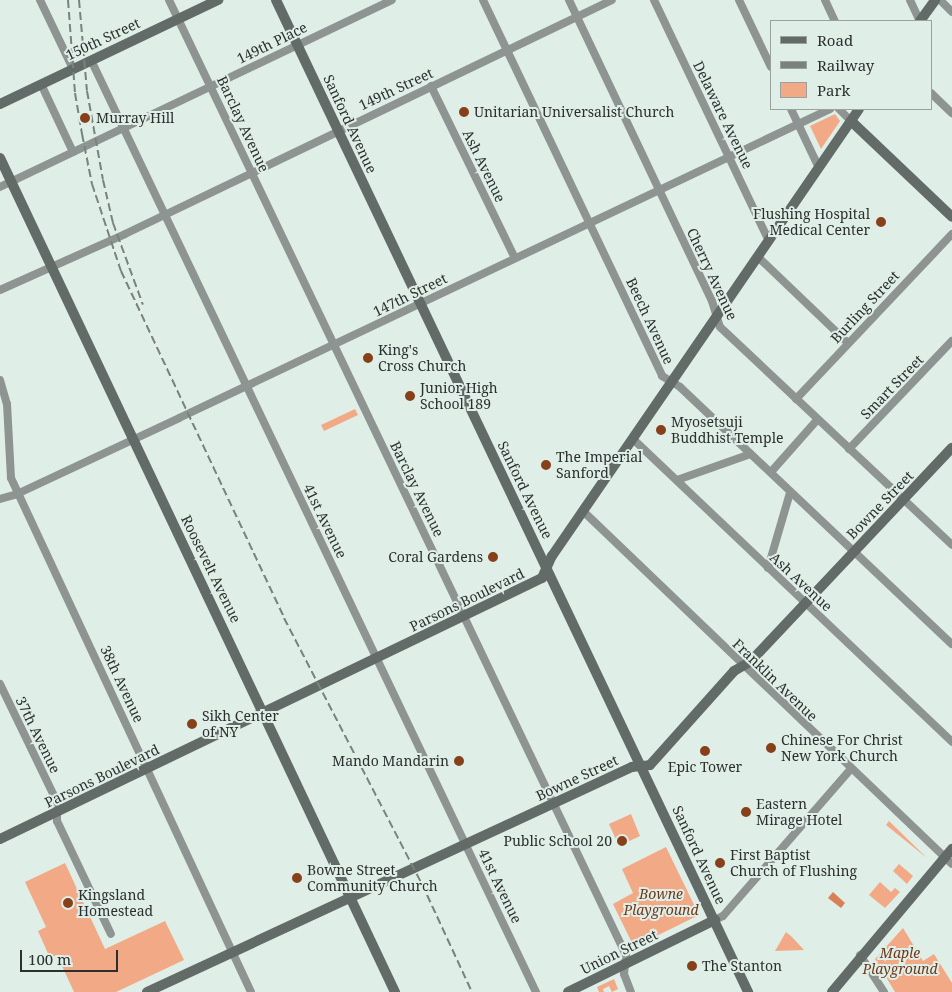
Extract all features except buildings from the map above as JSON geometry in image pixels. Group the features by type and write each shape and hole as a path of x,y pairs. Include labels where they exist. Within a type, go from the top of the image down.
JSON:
{"street":[{"path":"40,0 73,69"},
{"name":"Barclay Avenue","path":"169,0 626,955 624,974 631,992"},
{"name":"150th Street","path":"0,104 218,0"},
{"name":"Sanford Avenue","path":"276,0 748,992"},
{"name":"149th Place","path":"0,187 391,0"},
{"name":"Beech Avenue","path":"483,0 662,376 672,382 771,472 790,493 952,644"},
{"name":"Cherry Avenue","path":"569,0 659,189 720,327 952,545"},
{"name":"149th Street","path":"0,290 125,234 612,0"},
{"name":"Delaware Avenue","path":"654,0 769,241"},
{"path":"739,0 770,65"},
{"path":"825,0 835,20"},
{"path":"910,0 920,20"},
{"path":"921,20 935,0"},
{"path":"940,0 952,12"},
{"name":"41st Avenue","path":"91,60 536,992"},
{"path":"41,84 75,151"},
{"name":"Ash Avenue","path":"431,86 515,258"},
{"path":"932,94 952,114"},
{"path":"791,110 819,168"},
{"name":"147th Street","path":"0,499 18,494 828,110"},
{"path":"840,110 952,217"},
{"name":"Parsons Boulevard","path":"0,839 340,677 542,578 633,439 857,110"},
{"name":"Roosevelt Avenue","path":"0,158 265,712 395,992"},
{"name":"Burling Street","path":"796,399 952,234"},
{"path":"758,257 848,343"},
{"name":"Smart Street","path":"849,449 952,341"},
{"name":"38th Avenue","path":"0,380 8,410 11,478 251,992"},
{"path":"771,472 818,420"},
{"name":"Ash Avenue","path":"633,439 952,742"},
{"name":"Bowne Street","path":"148,992 632,768 650,765 742,666 750,661 952,448"},
{"path":"677,480 751,454"},
{"path":"768,568 790,493"},
{"name":"Franklin Avenue","path":"584,512 850,770 948,861"},
{"name":"37th Avenue","path":"0,684 57,802 57,821 111,934"},
{"name":"Union Street","path":"568,992 723,916 850,770"},
{"path":"832,992 860,955 948,861 952,849"},
{"path":"860,955 884,992"}],"green space":[{"path":"835,114 840,121 821,149 810,126"},
{"path":"355,409 358,415 324,431 321,425"},
{"path":"631,814 640,836 619,846 609,824"},
{"path":"889,821 927,858 886,825"},
{"name":"Bowne Playground","path":"666,847 699,915 634,947 613,904 633,893 622,869"},
{"path":"65,863 105,949 165,921 184,960 116,992 74,992 57,955 50,958 38,931 46,927 25,882"},
{"path":"899,864 913,876 907,884 893,871"},
{"path":"880,882 891,892 895,888 900,892 885,908 869,895"},
{"name":"Maple Playground","path":"903,928 923,961 934,954 952,983 952,992 895,992 875,959"},
{"path":"786,932 792,937 804,950 775,951"},
{"path":"614,979 618,989 612,992 609,986 603,989 604,992 599,992 597,987"}],"shaded area":[{"path":"833,892 845,903 841,908 828,898"}],"railway":[{"path":"68,0 75,93 82,134 92,184 121,271 284,618 422,884 472,992"},
{"path":"79,0 87,91 103,180 113,223 143,305"}],"place":[{"name":"Unitarian Universalist Church","path":"464,112"},
{"name":"Murray Hill","path":"85,118"},
{"name":"Flushing Hospital Medical Center","path":"881,222"},
{"name":"King's Cross Church","path":"368,358"},
{"name":"Junior High School 189","path":"410,396"},
{"name":"Myosetsuji Buddhist Temple","path":"661,430"},
{"name":"The Imperial Sanford","path":"546,465"},
{"name":"Coral Gardens","path":"493,557"},
{"name":"Sikh Center of NY","path":"192,724"},
{"name":"Chinese For Christ New York Church","path":"771,748"},
{"name":"Epic Tower","path":"705,751"},
{"name":"Mando Mandarin","path":"459,761"},
{"name":"Eastern Mirage Hotel","path":"746,812"},
{"name":"Public School 20","path":"622,841"},
{"name":"First Baptist Church of Flushing","path":"720,863"},
{"name":"Bowne Street Community Church","path":"297,878"},
{"name":"Kingsland Homestead","path":"68,903"},
{"name":"The Stanton","path":"692,966"}]}
